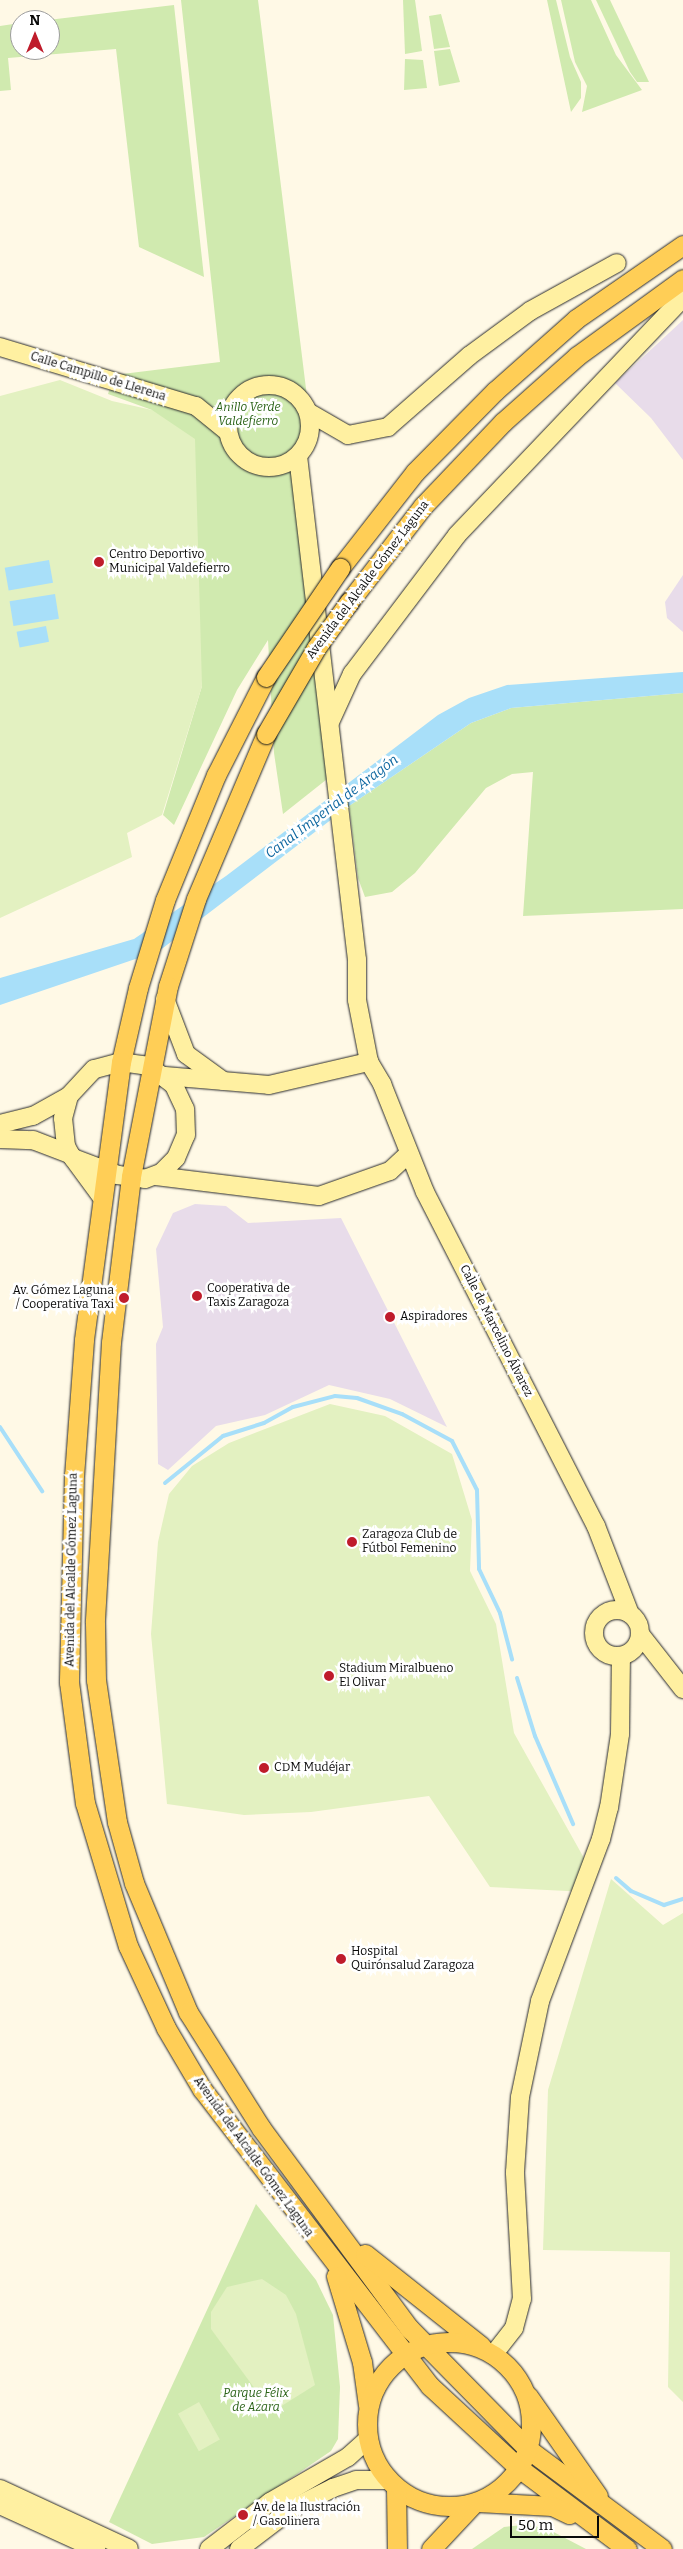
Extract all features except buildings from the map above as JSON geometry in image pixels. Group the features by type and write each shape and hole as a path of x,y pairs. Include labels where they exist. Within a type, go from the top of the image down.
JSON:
{"main road":[{"name":"Avenida del Alcalde Gómez Laguna","path":"627,2549 586,2521 519,2468 461,2418 404,2356 202,2089 166,2028 108,1892 85,1803 69,1682 68,1616 84,1340 104,1173 121,1062 138,988 183,853 216,775 266,677 340,568 415,472 495,391 576,319 683,245"},
{"name":"Avenida del Alcalde Gómez Laguna","path":"662,2549 528,2449 424,2346 234,2089 188,2012 134,1883 112,1797 96,1680 95,1623 110,1351 131,1177 149,1066 166,992 219,840 266,734 316,648 423,506 495,428 577,356 683,279"},
{"name":"Avenida del Alcalde Gómez Laguna","path":"326,2213 375,2264 490,2353 524,2391 607,2509"},
{"name":"Avenida del Alcalde Gómez Laguna","path":"334,2265 362,2362 368,2408 368,2439"},
{"path":"368,2408 383,2374 404,2356 424,2346 463,2343 490,2353"},
{"path":"431,2549 476,2502 504,2486 519,2468 528,2449 531,2420 524,2391"},
{"path":"368,2439 392,2484 397,2549"},
{"name":"Avenida del Alcalde Gómez Laguna","path":"392,2484 437,2506 476,2502 552,2506 586,2521"}],"street":[{"path":"308,412 310,435 291,460 266,468 244,460 227,431 233,405 249,390 275,385 292,392 308,412 348,435 388,427 468,356 530,311 617,263"},
{"path":"329,725 352,674 457,534 683,298"},
{"name":"Calle Campillo de Llerena","path":"0,348 196,406 233,405"},
{"name":"Calle Campillo de Llerena","path":"196,406 227,431"},
{"name":"Calle de Marcelino Álvarez","path":"291,460 304,485 308,564 335,759 357,960 382,1084"},
{"name":"Calle de Marcelino Álvarez","path":"357,960 357,1000 369,1062 382,1084 418,1175 617,1575 622,1612"},
{"path":"166,992 186,1054 224,1082"},
{"path":"0,1124 33,1116 69,1096 94,1069 121,1062 149,1066 166,1076 224,1082 280,1084 369,1062"},
{"path":"156,1176 176,1158 186,1135 182,1100 166,1076"},
{"path":"69,1096 63,1127 72,1156 101,1196"},
{"path":"0,1139 33,1140 72,1156 104,1173 131,1177 156,1176 319,1196 390,1171 409,1153"},
{"path":"390,1171 418,1175"},
{"path":"490,2353 514,2328 522,2299 515,2172 524,2074 540,2001 602,1840 609,1808 620,1734 632,1646 622,1612 598,1620 594,1638 607,1654 632,1646 654,1651 683,1689"},
{"path":"209,2549 270,2502 348,2457 368,2439"},
{"path":"239,2549 293,2508 326,2491 356,2480 392,2484"},
{"path":"0,2489 129,2549"},
{"path":"0,2505 96,2549"}],"shaded area":[{"path":"683,320 683,460 651,418 615,383"},
{"path":"683,575 683,632 667,618 665,602"},
{"name":"Cooperativa de Taxis Zaragoza","path":"195,1204 226,1206 248,1223 341,1218 447,1427 390,1399 329,1385 265,1415 216,1426 168,1470 158,1464 156,1344 163,1327 156,1249 173,1213"}],"green space":[{"name":"Anillo Verde Valdefierro","path":"181,0 258,0 310,421 309,439 298,456 336,772 283,814 274,753 268,640 237,690 174,825 163,815 202,686 152,410 108,394 114,375 220,362"},
{"path":"403,0 415,0 422,51 405,54"},
{"path":"547,0 556,0 570,57 581,82 581,98 571,112"},
{"path":"561,0 591,0 616,55 642,90 582,112 587,86 575,62"},
{"path":"596,0 610,0 649,82 637,82 630,72"},
{"path":"174,5 204,277 139,247 116,49 60,54 60,19"},
{"path":"441,14 450,47 434,49 429,16"},
{"path":"10,24 10,58 8,58 11,90 0,91 0,26"},
{"path":"450,49 460,82 439,86 434,51"},
{"path":"405,59 423,60 427,88 404,90"},
{"name":"Centro Deportivo Municipal Valdefierro","path":"60,380 112,401 152,410 195,439 202,686 162,815 127,833 132,857 0,918 0,396"},
{"path":"683,693 683,909 523,916 533,772 512,774 486,788 415,873 392,892 365,897 358,878 349,806 471,723 511,708"},
{"name":"Stadium Miralbueno El Olivar","path":"330,1404 385,1416 452,1454 472,1520 470,1571 496,1624 514,1733 594,1876 586,1892 490,1887 429,1796 311,1812 244,1815 167,1804 151,1634 158,1542 169,1494 192,1466 229,1443"},
{"path":"611,1879 663,1925 683,1913 683,2402 668,2387 670,2252 543,2250 548,2090"},
{"name":"Parque Félix de Azara","path":"256,2204 316,2280 333,2315 340,2387 338,2439 331,2451 204,2537 152,2544 109,2522"},
{"path":"262,2279 286,2295 296,2314 315,2385 272,2412 211,2329 211,2312 227,2287"},
{"path":"199,2402 220,2440 199,2451 178,2414"},
{"path":"523,2525 544,2527 586,2549 472,2549 504,2527"}],"water":[{"path":"49,560 53,583 9,590 5,568"},
{"path":"55,594 59,619 13,626 10,601"},
{"path":"46,626 49,642 20,647 17,632"},
{"name":"Canal Imperial de Aragón","path":"683,672 683,693 511,708 471,723 349,806 159,951 0,1005 0,978 134,939 226,876 438,715 469,698 507,685"}],"waterway":[{"path":"165,1483 223,1436 264,1423 293,1407 335,1396 357,1398 402,1414 452,1441 477,1490 479,1569 500,1613 512,1659"},
{"path":"0,1427 42,1491"},
{"path":"517,1678 535,1736 573,1824"},
{"path":"616,1878 631,1891 664,1905 683,1899"}],"place":[{"name":"Centro Deportivo Municipal Valdefierro","path":"99,562"},
{"name":"Cooperativa de Taxis Zaragoza","path":"197,1296"},
{"name":"Av. Gómez Laguna / Cooperativa Taxi","path":"124,1298"},
{"name":"Aspiradores","path":"390,1317"},
{"name":"Zaragoza Club de Fútbol Femenino","path":"352,1542"},
{"name":"Stadium Miralbueno El Olivar","path":"329,1676"},
{"name":"CDM Mudéjar","path":"264,1768"},
{"name":"Hospital Quirónsalud Zaragoza","path":"341,1959"},
{"name":"Av. de la Ilustración / Gasolinera","path":"243,2515"}]}
